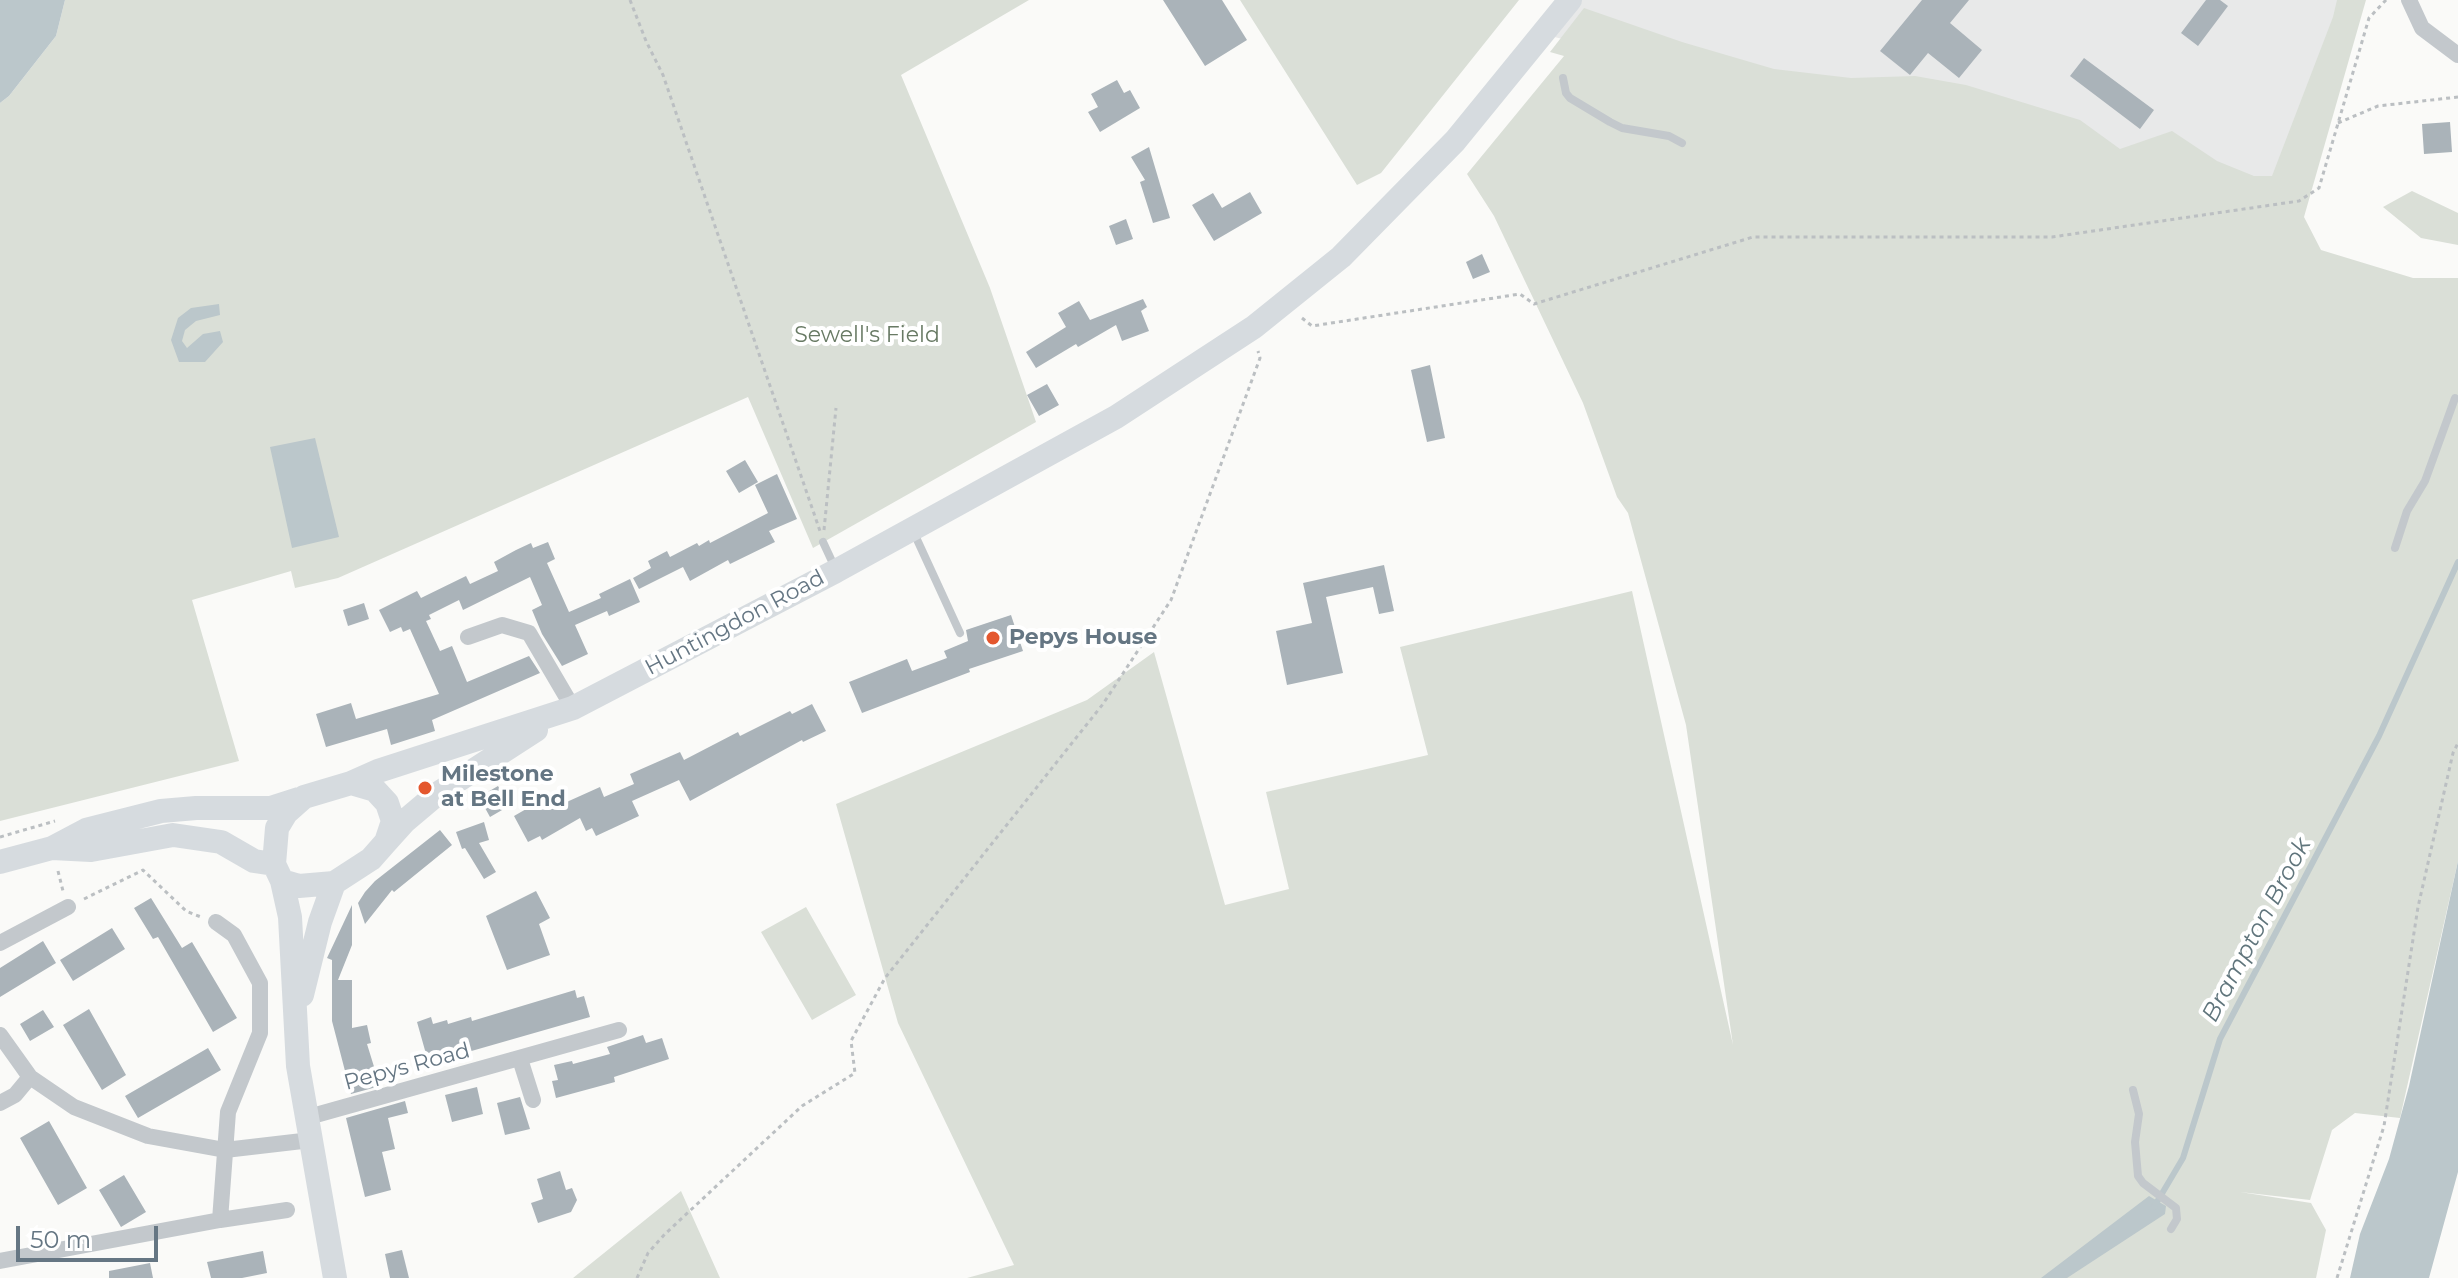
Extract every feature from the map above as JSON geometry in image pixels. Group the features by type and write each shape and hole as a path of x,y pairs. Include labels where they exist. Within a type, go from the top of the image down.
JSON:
{"main road":[{"name":"Huntingdon Road","path":"569,710 836,571 1116,417 1254,327 1341,257 1386,213 1455,141 1570,0"},
{"path":"0,862 52,848 86,830 161,811 271,808 569,710"},
{"path":"52,848 91,850 173,835 190,836 221,842 299,886 334,883 371,859 405,821 437,794 569,710"},
{"path":"351,783 375,790 387,803 393,821 386,842"},
{"path":"304,797 286,813 277,828 278,872 290,917 298,1066 335,1278"},
{"path":"297,1017 320,922 334,883"}],"street":[{"path":"2409,0 2422,28 2458,55"},
{"path":"468,637 502,625 529,633 569,710"},
{"path":"0,943 68,907"},
{"path":"216,922 234,935 260,983 260,1033 228,1112 220,1220"},
{"name":"Pepys Road","path":"30,1077 74,1107 148,1136 225,1150 308,1129 619,1030"},
{"path":"0,1035 30,1077 15,1095 0,1103"},
{"path":"520,1059 533,1100"},
{"path":"0,1261 287,1210"}],"lane":[{"path":"1563,78 1570,98 1610,122 1622,128 1669,136 1682,143"},
{"path":"2395,548 2407,511 2425,481 2455,398"},
{"path":"909,531 960,633"},
{"path":"824,540 836,571"},
{"path":"2133,1090 2139,1114 2135,1142 2136,1168 2143,1183 2176,1208 2177,1219 2171,1229"}],"path":[{"path":"630,0 663,75 824,540"},
{"path":"1300,316 1312,326 1520,294 1534,304 1753,237 2052,237 2299,201 2319,188 2369,18 2386,0"},
{"path":"2338,123 2378,106 2458,97"},
{"path":"637,1278 648,1253 665,1234 802,1106 855,1073 851,1041 885,978 1103,704 1171,600 1260,358 1254,327"},
{"path":"824,540 836,408"},
{"path":"2337,1278 2384,1126 2418,907 2453,753 2458,743"},
{"path":"52,848 68,907 143,870 186,911 216,922"}],"shaded area":[{"path":"0,0 65,0 56,36 9,96 0,103"},
{"path":"1570,0 2353,0 2293,194 2015,156 1543,34"},
{"path":"219,304 220,315 196,321 185,330 182,341 187,348 203,334 220,331 223,342 205,362 179,362 171,340 178,318 191,308"},
{"path":"315,438 339,537 292,548 270,447"},
{"path":"2458,861 2458,1172 2429,1278 2350,1278 2360,1234 2389,1159 2409,1086"},
{"path":"2149,1196 2166,1206 2165,1214 2067,1278 2041,1278"}],"green space":[{"name":"Sewell's Field","path":"65,0 1029,0 901,75 990,288 1036,422 813,548 748,397 338,578 295,588 291,571 192,600 239,761 0,821 0,103 9,96 56,36"},
{"path":"1240,0 1519,0 1381,173 1357,185"},
{"path":"2337,0 2366,0 2304,217 2321,250 2413,278 2458,278 2458,861 2400,1118 2355,1113 2332,1130 2310,1200 2240,1192 2311,1203 2326,1230 2316,1278 967,1278 1014,1265 898,1023 836,804 1087,700 1154,652 1225,905 1289,889 1266,792 1428,755 1400,647 1632,591 1733,1045 1686,725 1628,513 1617,497 1583,403 1494,216 1467,174 1564,56 1550,52 1584,8 1682,42 1774,69 1851,78 1915,76 1966,85 2080,120 2120,149 2172,131 2217,161 2254,176 2272,176"},
{"path":"2412,191 2458,213 2458,245 2421,238 2383,207"},
{"path":"806,907 856,995 812,1020 761,932"},
{"path":"681,1191 720,1278 573,1278"}],"building":[{"path":"1163,0 1222,0 1247,40 1205,66"},
{"path":"1922,0 1969,0 1950,23 1982,50 1959,78 1928,53 1910,75 1880,51"},
{"path":"2206,0 2220,0 2228,6 2198,46 2181,33"},
{"path":"2084,58 2154,110 2140,129 2070,76"},
{"path":"1117,80 1124,93 1130,90 1140,108 1100,132 1088,112 1098,107 1091,94"},
{"path":"2450,122 2452,152 2424,154 2422,124"},
{"path":"1149,147 1170,218 1153,223 1140,182 1145,180 1131,157"},
{"path":"1250,192 1262,213 1214,241 1192,205 1213,193 1222,208"},
{"path":"1126,219 1133,239 1116,245 1109,226"},
{"path":"1482,254 1490,272 1473,279 1466,262"},
{"path":"1143,299 1147,307 1141,311 1149,331 1122,341 1116,325 1036,368 1026,352 1066,327 1058,313 1079,301 1090,320"},
{"path":"1430,365 1445,438 1427,442 1411,370"},
{"path":"1047,384 1059,405 1039,416 1027,395"},
{"path":"745,460 758,482 739,493 726,471"},
{"path":"777,474 797,519 769,531 775,542 730,564 728,560 690,581 683,567 639,589 633,578 651,568 648,561 667,551 670,557 697,543 699,546 709,540 710,543 768,513 755,485"},
{"path":"548,542 555,559 547,563 569,612 601,598 599,594 630,579 640,602 609,616 607,611 575,625 588,654 562,666 542,634 532,610 542,605 530,577 463,610 459,600 429,615 431,619 426,621 440,651 452,646 467,682 529,656 540,673 432,720 435,731 391,745 387,729 326,747 316,714 351,703 356,719 439,694 410,629 403,632 401,627 390,632 379,610 417,591 421,598 466,576 470,584 498,571 494,562 516,550 531,543 533,548"},
{"path":"1384,565 1394,611 1379,614 1373,587 1326,597 1343,673 1287,685 1276,631 1312,623 1303,583"},
{"path":"364,603 369,619 348,626 343,610"},
{"path":"1011,615 1023,651 969,669 970,672 862,713 849,682 907,659 912,671 947,658 944,651 968,641 966,630"},
{"path":"812,704 826,731 802,740 690,801 679,780 632,801 639,816 596,836 592,828 586,831 580,818 542,840 540,836 528,842 514,816 554,793 560,805 600,787 604,797 634,784 630,774 680,752 684,760 738,732 740,736 790,711 792,714"},
{"path":"498,786 509,806 490,817 479,797"},
{"path":"484,822 489,840 479,843 496,872 484,879 465,848 462,849 456,832"},
{"path":"440,830 452,845 394,892 392,890 365,924 358,903 365,892"},
{"path":"536,891 550,918 539,924 550,955 507,970 486,916"},
{"path":"151,898 182,948 192,942 237,1018 213,1032 158,937 153,939 134,908"},
{"path":"352,905 352,945 338,980 352,980 352,1028 367,1025 371,1043 367,1044 380,1086 351,1094 332,1021 332,960 327,958"},
{"path":"112,928 125,949 73,981 60,960"},
{"path":"43,941 56,963 0,997 0,968"},
{"path":"575,990 577,998 584,996 590,1017 468,1052 466,1048 428,1061 417,1022 431,1017 433,1024 447,1020 448,1024 471,1017 472,1021"},
{"path":"89,1009 126,1075 102,1090 63,1025"},
{"path":"43,1010 54,1027 30,1041 20,1024"},
{"path":"643,1035 646,1043 662,1038 669,1059 614,1077 615,1082 556,1098 552,1081 558,1080 554,1065 572,1061 573,1064 610,1054 607,1047"},
{"path":"208,1048 221,1070 138,1118 125,1096"},
{"path":"477,1087 483,1114 452,1122 445,1095"},
{"path":"520,1097 530,1129 505,1135 497,1103"},
{"path":"405,1101 408,1113 388,1118 395,1149 382,1152 391,1190 365,1197 346,1118"},
{"path":"49,1121 87,1188 58,1205 20,1138"},
{"path":"560,1171 566,1190 572,1188 577,1200 571,1212 538,1223 531,1203 543,1199 537,1179"},
{"path":"124,1175 146,1212 121,1227 99,1190"},
{"path":"402,1250 409,1278 390,1278 385,1254"},
{"path":"263,1251 267,1273 242,1278 211,1278 207,1262"},
{"path":"150,1263 153,1278 109,1278 109,1271"}],"waterway":[{"name":"Brampton Brook","path":"2154,1207 2183,1158 2220,1039 2379,736 2458,562"}],"place":[{"name":"Pepys House","path":"993,638"},
{"name":"Milestone at Bell End","path":"425,788"}]}
